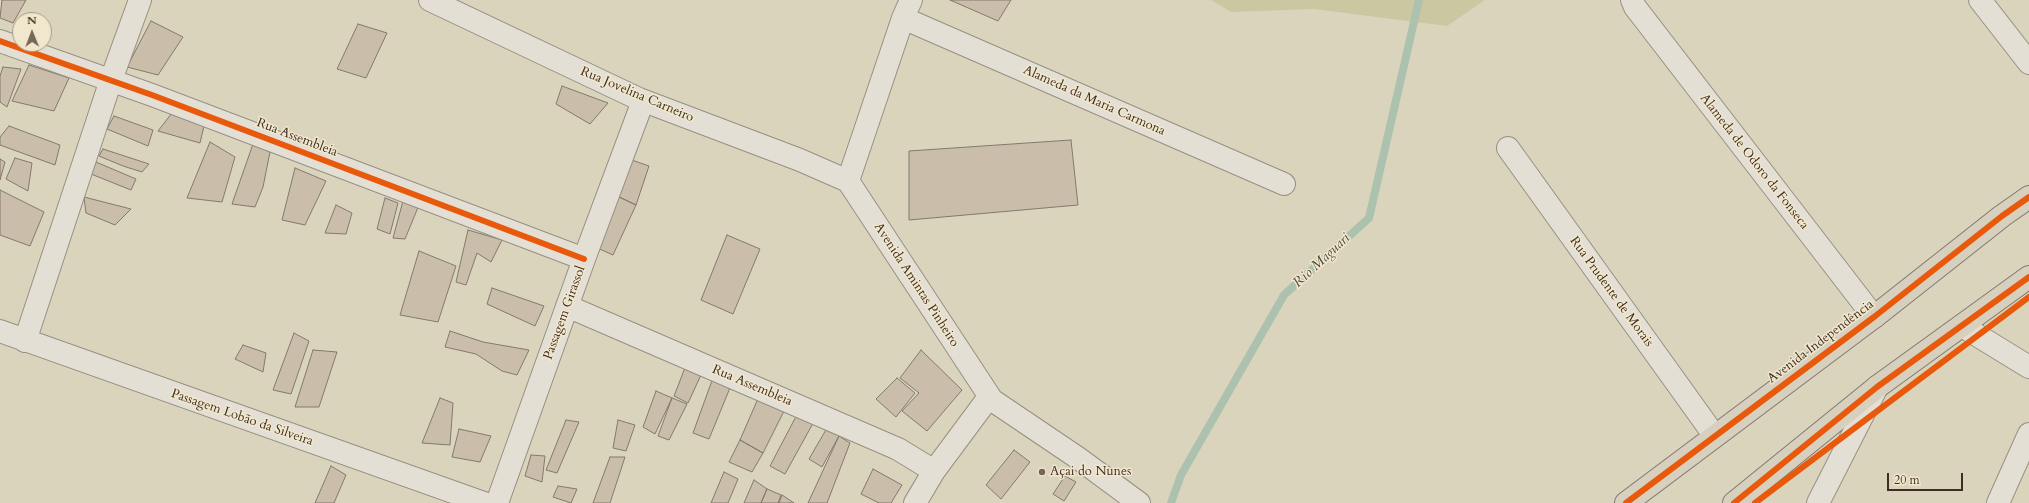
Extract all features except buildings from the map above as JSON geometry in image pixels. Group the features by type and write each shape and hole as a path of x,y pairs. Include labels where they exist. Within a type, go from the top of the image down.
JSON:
{"main road":[{"name":"Avenida Independência","path":"1626,503 1714,435 1874,317 2002,216 2029,197"},
{"path":"2002,216 2029,218"},
{"path":"1734,503 1877,387 2029,277"}],"street":[{"path":"25,341 111,80 140,0"},
{"name":"Rua Jovelina Carneiro","path":"431,0 643,101 800,160 848,181"},
{"path":"1980,0 2029,63"},
{"name":"Alameda de Odoro da Fonseca","path":"1633,4 1874,317"},
{"path":"848,181 907,9"},
{"name":"Alameda da Maria Carmona","path":"907,9 1284,184"},
{"name":"Rua Assembleia","path":"0,41 111,80 584,259"},
{"name":"Passagem Girassol","path":"497,503 584,259 643,101"},
{"name":"Rua Prudente de Morais","path":"1508,148 1714,435"},
{"name":"Avenida Amintas Pinheiro","path":"848,181 989,397 1139,503"},
{"name":"Rua Assembleia","path":"567,306 898,449 934,470"},
{"path":"1962,326 2029,367"},
{"name":"Passagem Lobão da Silveira","path":"0,331 484,503"},
{"path":"1818,503 1877,387"},
{"path":"916,503 934,470 989,397"},
{"path":"1998,503 2029,434"}],"green space":[{"path":"1211,0 1485,0 1447,26 1314,9 1231,12"}],"waterway":[{"name":"Rio Maguari","path":"1171,503 1181,475 1284,295 1369,218 1419,0"}],"cycle path":[{"path":"0,41 152,95 584,259"},
{"path":"1626,503 1874,317 2002,216 2029,197"},
{"path":"1734,503 1877,387 2029,277"},
{"path":"1755,503 2029,297"}],"place":[{"name":"Açai do Nunes","path":"1042,472"}]}
